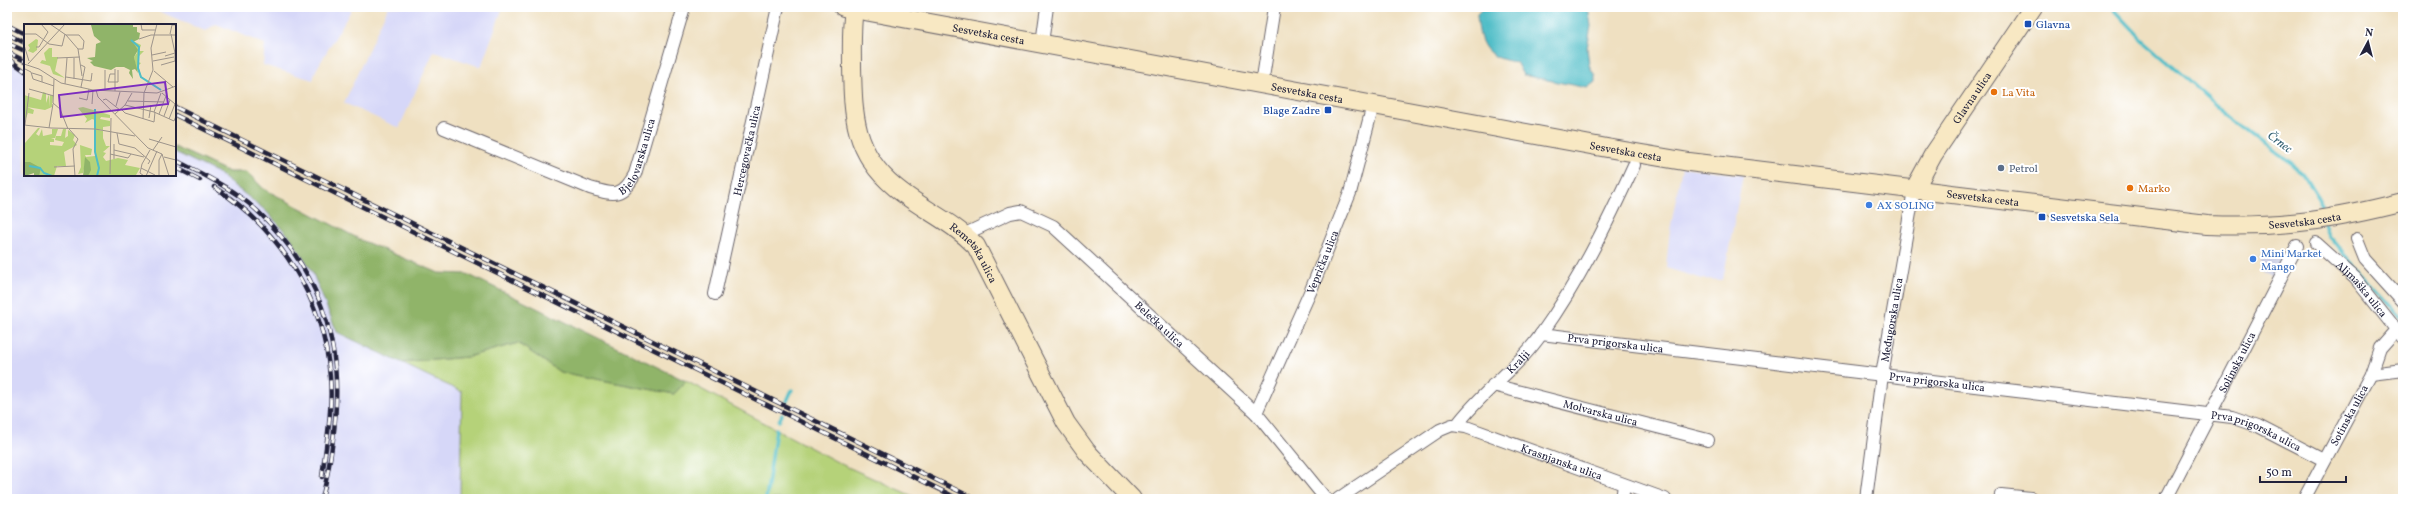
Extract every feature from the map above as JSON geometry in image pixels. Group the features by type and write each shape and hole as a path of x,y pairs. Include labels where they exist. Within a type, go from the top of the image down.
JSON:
{"main road":[{"name":"Glavna ulica","path":"1914,190 1933,155 2033,7"},
{"name":"Sesvetska cesta","path":"849,8 1689,162 2207,225 2264,226 2323,220 2403,202"},
{"name":"Remetska ulica","path":"849,8 853,102 856,127 862,145 878,171 896,188 965,234 976,246 1066,423 1086,452 1132,499"}],"street":[{"name":"Bjelovarska ulica","path":"444,128 590,188 610,194 619,193 630,183 635,174 684,7"},
{"name":"Hercegovačka ulica","path":"715,294 778,7"},
{"path":"1042,44 1047,7"},
{"path":"1262,84 1274,7"},
{"name":"Veprička ulica","path":"1256,412 1311,290 1350,193 1373,105"},
{"name":"Kralji","path":"1344,497 1440,430 1457,425 1494,385 1517,363 1542,334 1600,239 1634,165"},
{"name":"Međugorska ulica","path":"1866,499 1882,375 1914,190"},
{"name":"Belečka ulica","path":"965,234 1010,213 1021,211 1053,226 1256,412 1326,499"},
{"path":"2357,239 2365,260 2403,301"},
{"name":"Aljmaška ulica","path":"2316,242 2355,278 2399,334"},
{"name":"Solinska ulica","path":"2166,499 2208,415 2297,246"},
{"name":"Prva prigorska ulica","path":"1542,334 2232,417 2258,426 2324,460"},
{"name":"Sotinska ulica","path":"2304,499 2371,374 2380,348 2399,334"},
{"name":"Sotinska ulica","path":"2371,374 2403,370"},
{"name":"Molvarska ulica","path":"1494,385 1708,440"},
{"name":"Krasnjanska ulica","path":"1457,425 1665,499"},
{"path":"1622,499 1624,485"},
{"path":"2000,499 2001,495 2031,498"}],"shaded area":[{"path":"149,7 353,7 316,70 313,80 263,65 265,44 216,24 205,31"},
{"path":"388,7 503,7 481,67 434,51 399,128 344,103"},
{"path":"7,60 24,69 24,176 176,176 176,152 218,173 265,210 290,237 311,269 337,332 462,392 462,487 459,499 7,499"},
{"path":"1682,167 1743,175 1723,280 1703,279 1666,268 1670,230"},
{"path":"2260,255 2282,259 2273,277 2263,273"}],"green space":[{"path":"176,147 229,172 247,172 264,189 363,241 439,273 467,274 686,381 674,394 560,372 518,343 467,357 401,363 337,332 311,269 290,237 265,210 218,173 176,152"},
{"path":"518,343 560,372 674,394 686,381 841,464 919,499 468,499 460,495 462,392 401,363 467,357"}],"water":[{"path":"1484,7 1588,7 1591,26 1587,48 1589,65 1595,76 1595,82 1587,88 1523,75 1516,62 1505,60 1490,53 1485,47 1479,33 1477,14"}],"waterway":[{"name":"Črnec","path":"2111,7 2140,38 2227,114 2303,172 2320,200 2322,213"},
{"name":"Črnec","path":"2324,223 2328,236 2403,318"},
{"path":"787,401 792,390"},
{"path":"779,421 782,415"},
{"path":"766,499 776,429"}],"railway":[{"path":"7,25 24,34"},
{"path":"7,34 24,42"},
{"path":"7,43 24,51"},
{"path":"7,52 24,60"},
{"path":"7,58 24,70"},
{"path":"176,107 975,499"},
{"path":"176,115 959,499"},
{"path":"176,161 229,189 266,219 291,249 309,278 322,308 331,339 335,370 336,401 334,433 322,499"},
{"path":"176,168 200,180"},
{"path":"214,187 238,204 259,223 278,245 294,268 308,294 319,320 326,348 331,389 329,427 322,477"}],"place":[{"name":"Glavna","path":"2028,24"},
{"name":"La Vita","path":"1994,92"},
{"name":"Blage Zadre","path":"1328,110"},
{"name":"Petrol","path":"2001,168"},
{"name":"Marko","path":"2130,188"},
{"name":"AX SOLING","path":"1869,205"},
{"name":"Sesvetska Sela","path":"2042,217"},
{"name":"Mini Market Mango","path":"2253,259"}]}
